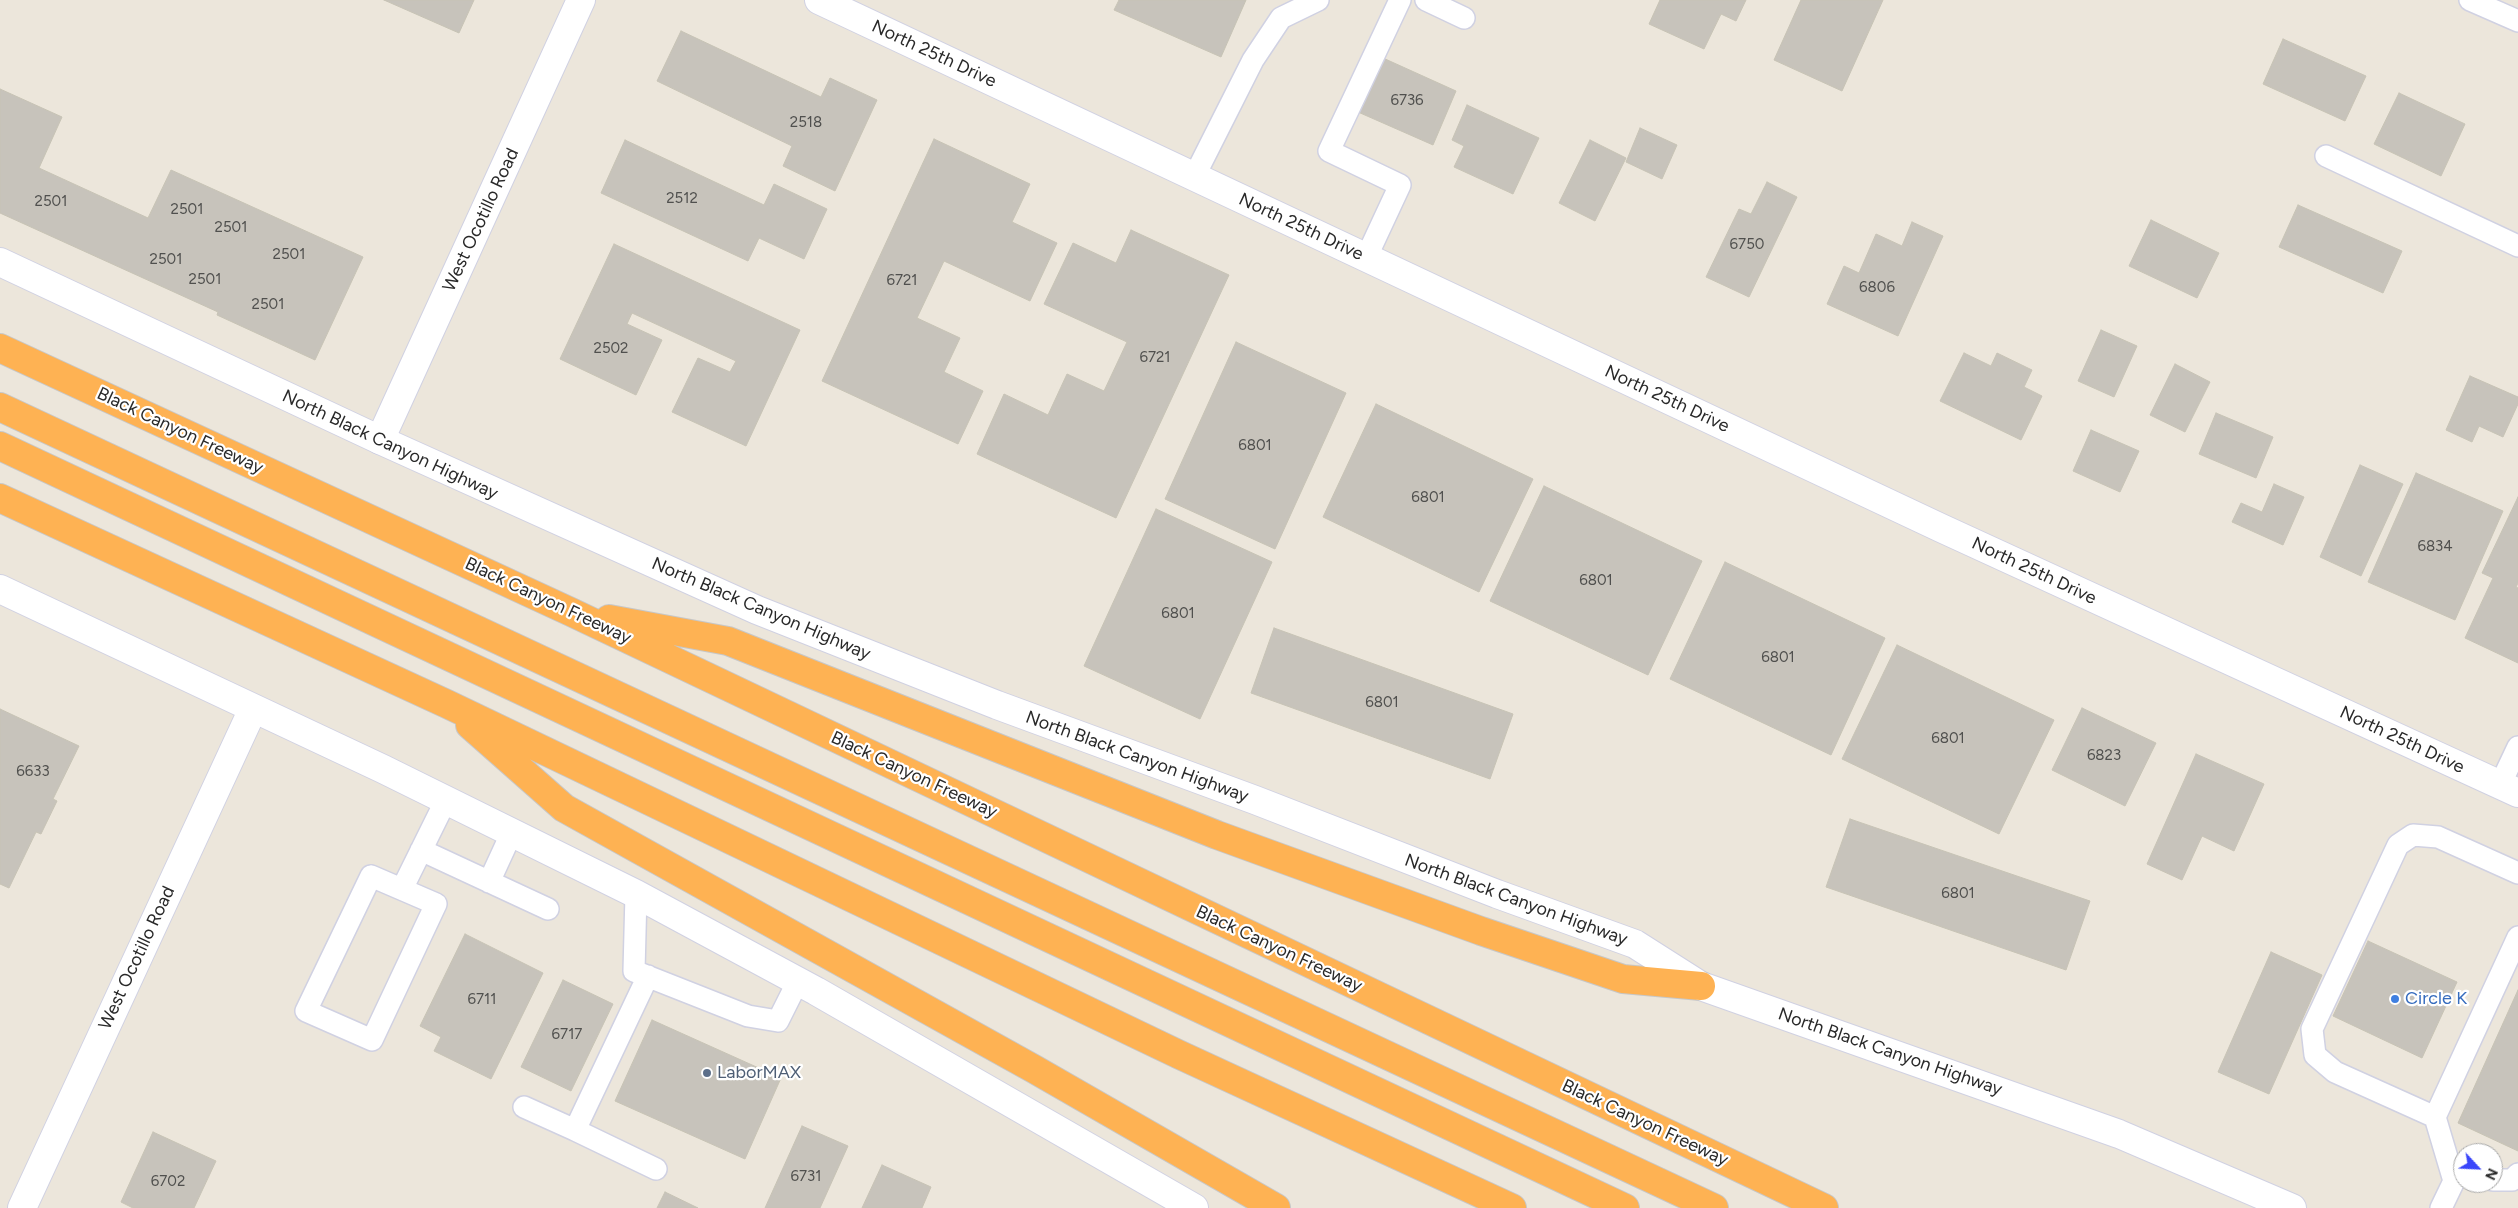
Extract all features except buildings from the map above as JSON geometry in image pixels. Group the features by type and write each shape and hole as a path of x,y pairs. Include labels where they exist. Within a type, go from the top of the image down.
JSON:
{"highway":[{"name":"Black Canyon Freeway","path":"0,348 571,612 1824,1208"},
{"path":"0,407 1714,1208"},
{"path":"0,446 1625,1208"},
{"path":"0,498 447,704 1171,1051 1512,1208"},
{"path":"571,612 728,641 1217,835 1481,931 1623,979 1701,986"},
{"path":"447,704 564,808 1034,1069 1276,1208"}],"main road":[{"name":"West Ocotillo Road","path":"380,440 581,0"},
{"name":"North 25th Drive","path":"819,0 1923,520 2509,789"},
{"name":"North Black Canyon Highway","path":"0,262 380,440 757,610 997,705 1255,800 1497,894 1636,944 1701,986 2119,1134 2292,1208"},
{"path":"0,588 446,800 636,894 798,981 1194,1208"},
{"name":"West Ocotillo Road","path":"22,1208 253,709"},
{"path":"2219,1176 2271,1208"}],"lane":[{"path":"1194,177 1253,60 1281,18 1318,0"},
{"path":"1366,258 1400,185 1328,151 1400,0"},
{"path":"1426,0 1464,18"},
{"path":"2470,0 2518,21"},
{"path":"2326,156 2518,246"},
{"path":"2509,789 2518,747"},
{"path":"402,889 446,800"},
{"path":"489,882 512,832"},
{"path":"2435,1117 2335,1072 2315,1055 2312,1029 2398,845 2413,835 2438,837 2518,873"},
{"path":"421,850 548,909"},
{"path":"371,876 402,889 436,904 372,1040 306,1011 371,876"},
{"path":"636,894 634,971 748,1016 778,1021 798,981"},
{"path":"2453,1167 2435,1117 2518,937"},
{"path":"575,1130 648,976"},
{"path":"524,1107 656,1169"},
{"path":"2503,1180 2512,1180 2518,1174"},
{"path":"2441,1208 2453,1189"}],"place":[{"name":"Circle K","path":"2395,999"},
{"name":"LaborMAX","path":"707,1073"}]}
